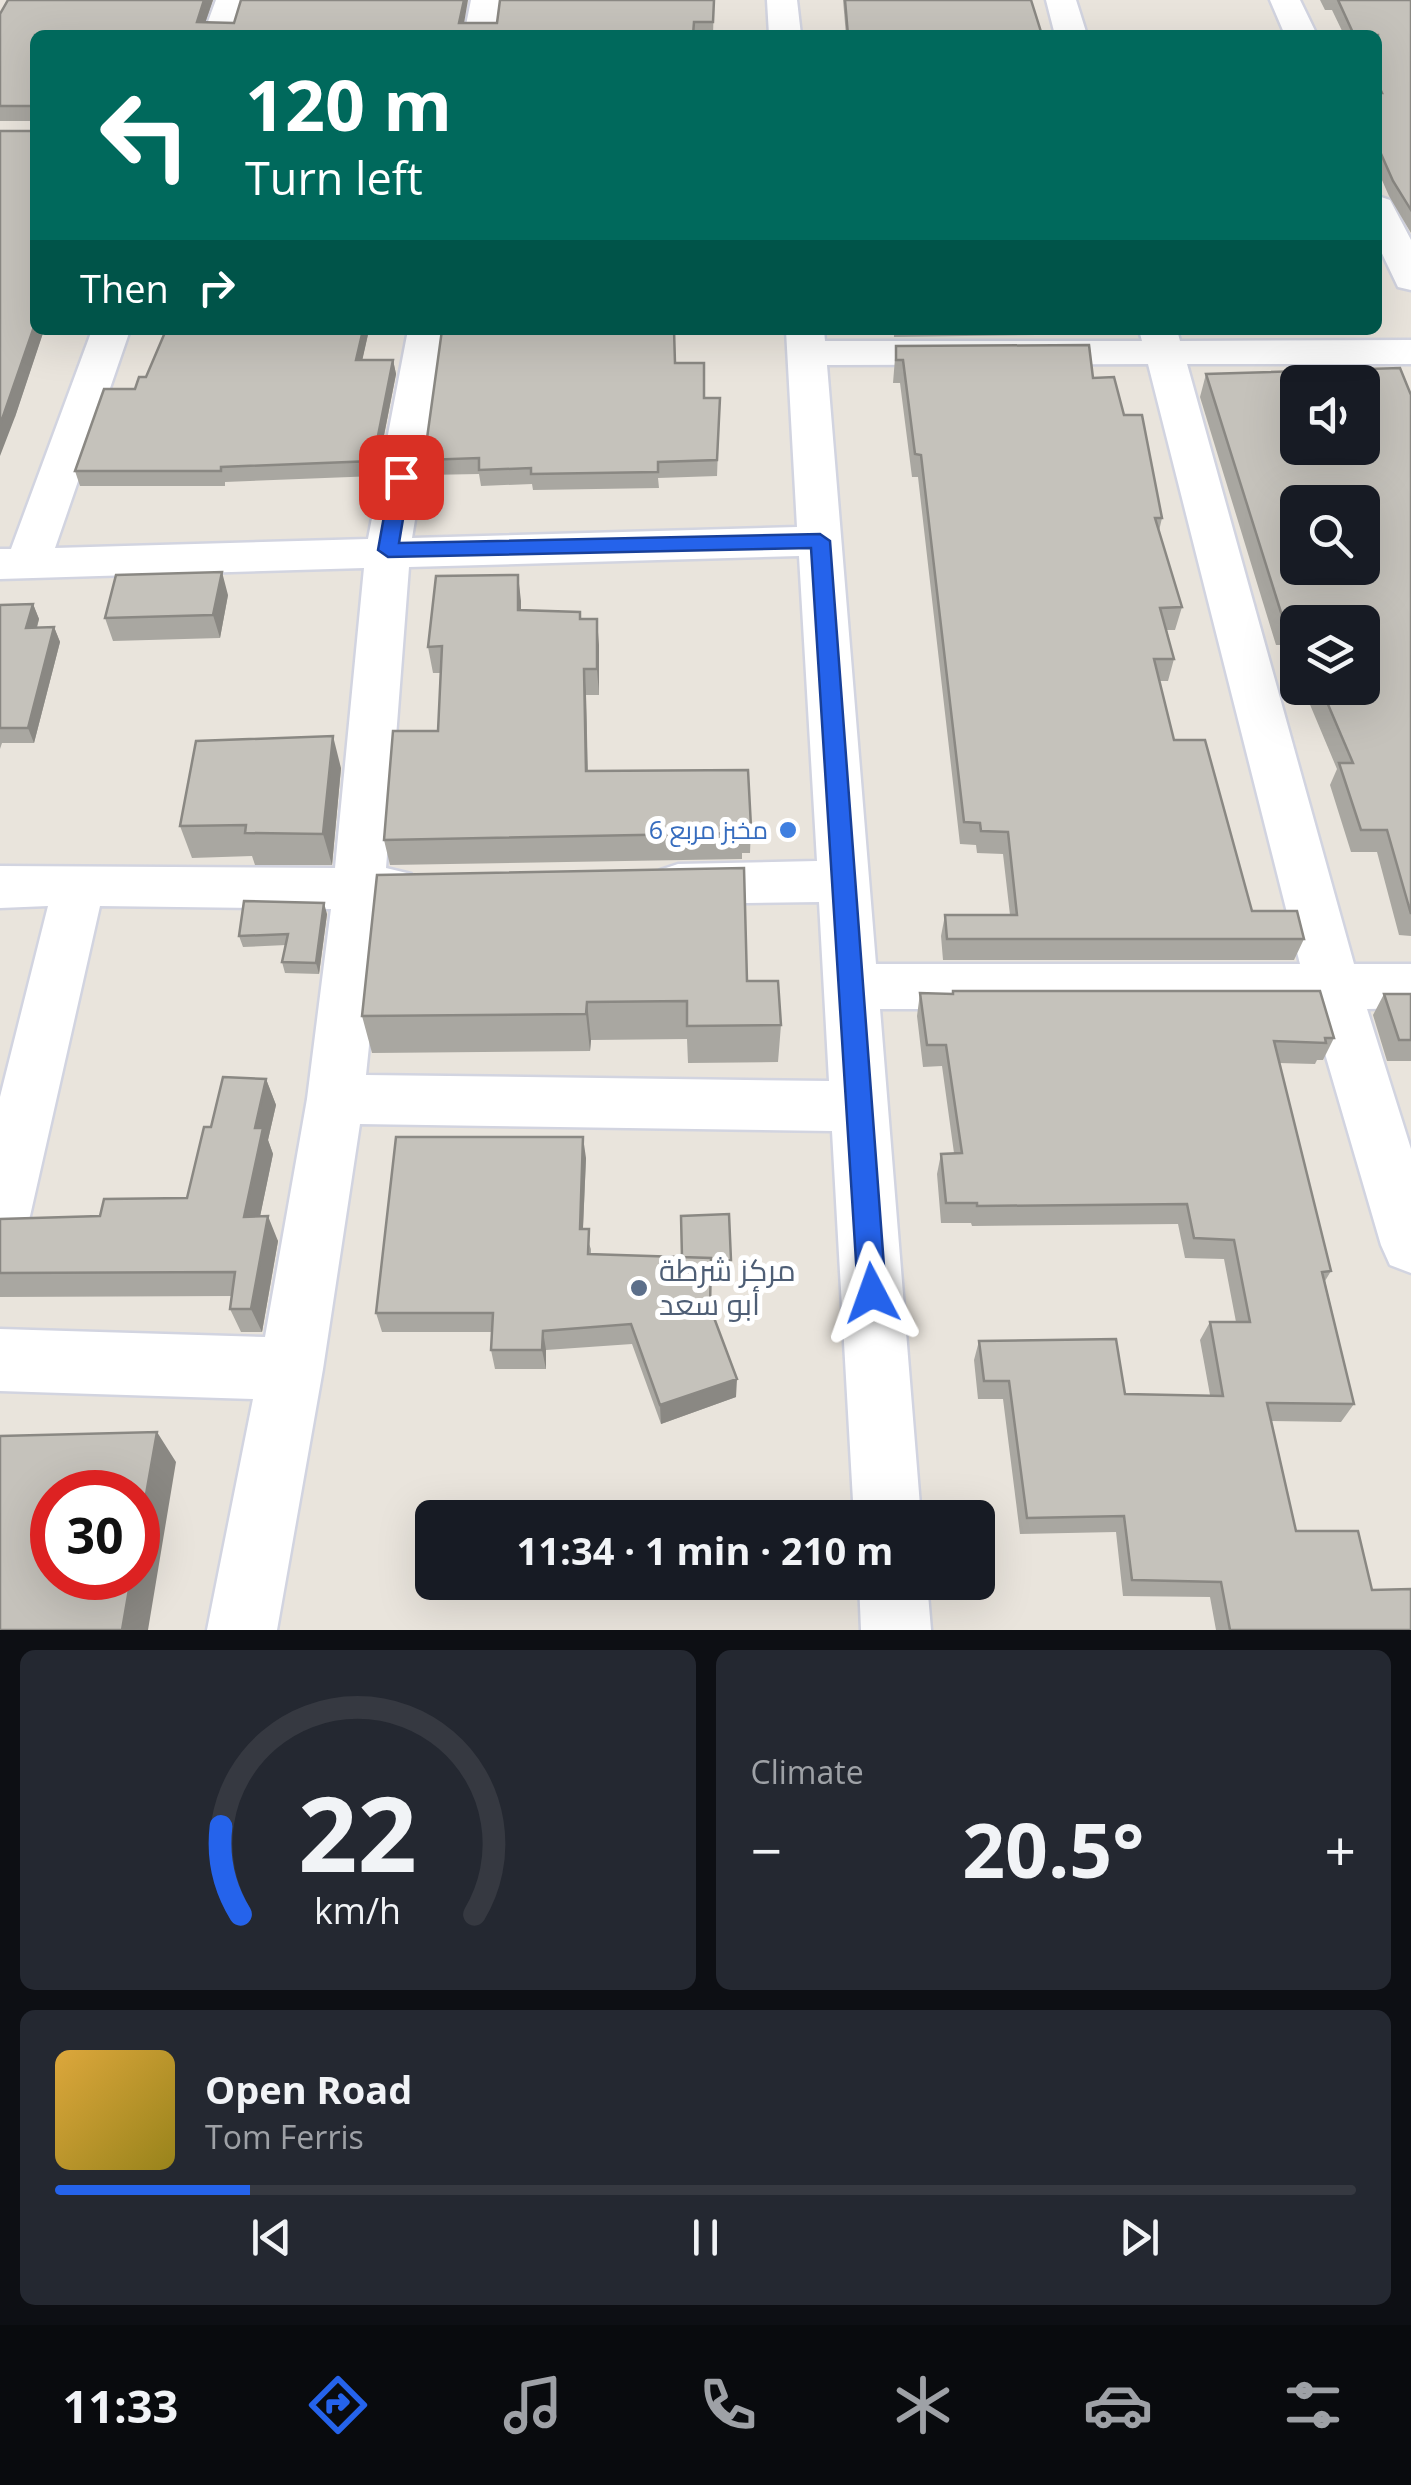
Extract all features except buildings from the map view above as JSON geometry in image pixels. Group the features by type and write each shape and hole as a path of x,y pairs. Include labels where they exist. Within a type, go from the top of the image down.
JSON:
{"street":[{"path":"220,30 231,0"},
{"path":"481,30 486,0"},
{"path":"782,0 785,30"},
{"path":"1061,0 1070,30"},
{"path":"1285,0 1299,30"},
{"path":"1382,216 1411,280"},
{"path":"110,335 13,564 388,550 820,541"},
{"path":"242,1630 291,1368 335,1099 359,890 388,550 426,335"},
{"path":"1161,341 1332,986 1411,1245"},
{"path":"887,1500 806,342 1161,341 1411,352"},
{"path":"630,885 843,881"},
{"path":"0,1216 78,885"},
{"path":"0,887 436,888"},
{"path":"851,987 1411,986"},
{"path":"335,1099 859,1106"},
{"path":"0,1360 291,1368"},
{"path":"894,1600 896,1630"}],"place":[{"name":"مخبز مربع 6","path":"788,830"},
{"name":"مركز شرطة أبو سعد","path":"639,1288"}],"route":[{"path":"401,477 388,550 820,541 872,1293"}]}
